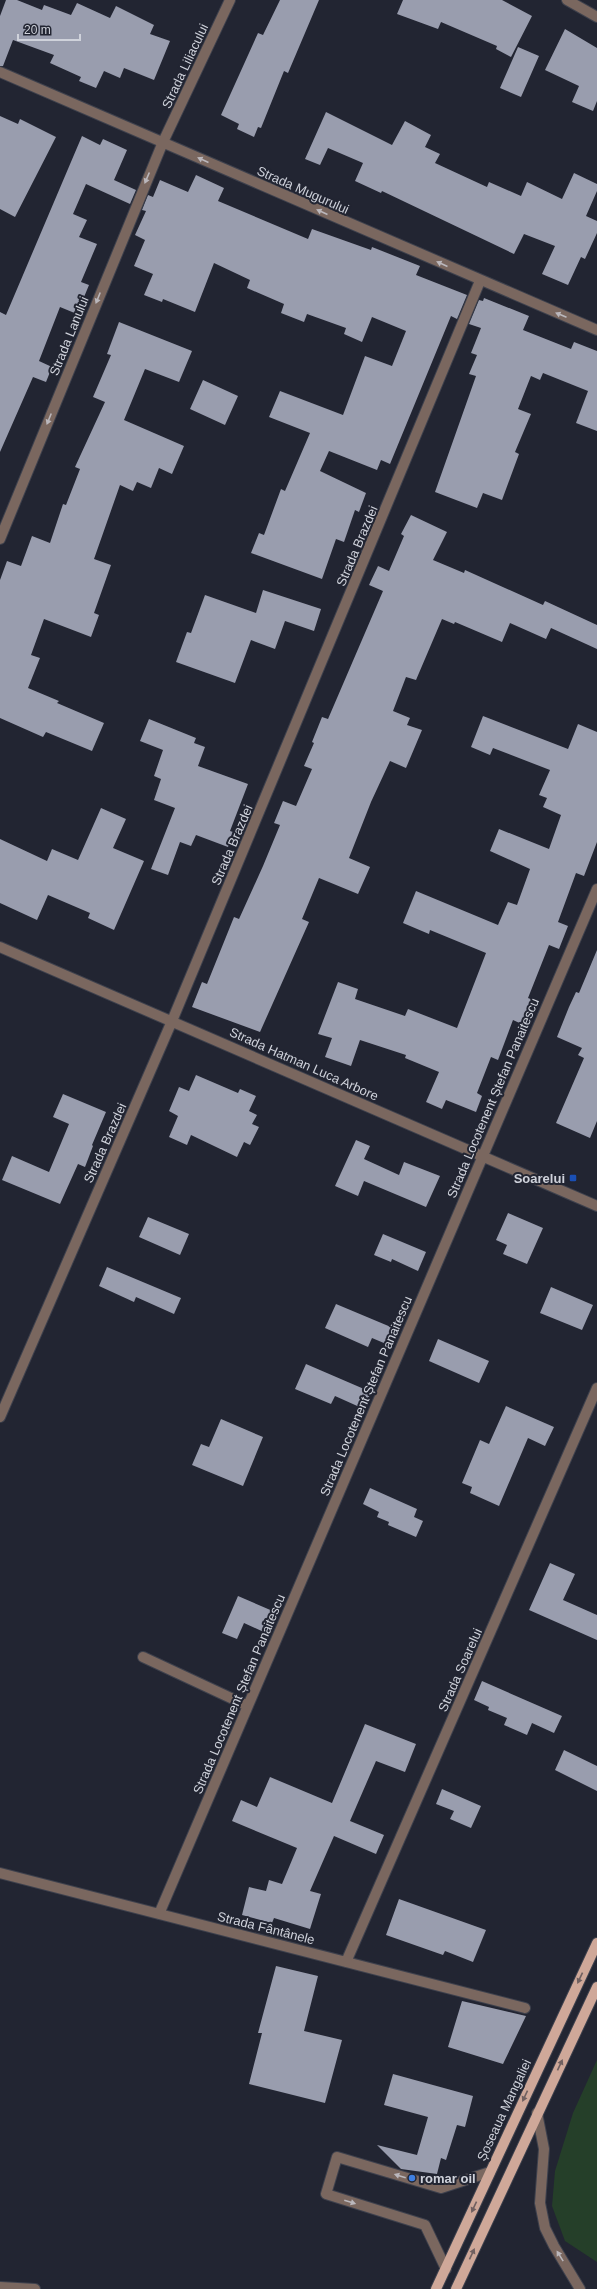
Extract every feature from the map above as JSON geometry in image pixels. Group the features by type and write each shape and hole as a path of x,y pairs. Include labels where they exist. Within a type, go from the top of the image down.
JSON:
{"main road":[{"name":"Șoseaua Mangaliei","path":"436,2289 597,1943"},
{"path":"456,2289 597,1987"}],"street":[{"name":"Strada Liliacului","path":"163,142 230,0"},
{"path":"567,0 597,17"},
{"name":"Strada Mugurului","path":"0,72 480,281 597,330"},
{"name":"Strada Lanului","path":"0,539 163,142"},
{"name":"Strada Brazdei","path":"0,1417 172,1021 480,281"},
{"name":"Strada Locotenent Ștefan Panaitescu","path":"159,1914 597,889"},
{"name":"Strada Hatman Luca Arbore","path":"0,947 597,1206"},
{"name":"Strada Soarelui","path":"346,1962 597,1388"},
{"path":"143,1657 248,1706"},
{"name":"Strada Fântânele","path":"0,1873 525,2008"},
{"path":"537,2113 544,2149 540,2204 545,2228 580,2289"},
{"path":"446,2268 425,2225 326,2194 337,2157 441,2188 490,2172"},
{"path":"0,2287 35,2289"}],"green space":[{"path":"597,2060 597,2262 565,2241 552,2206 555,2171 573,2113"}],"building":[{"path":"6,0 17,0 42,10 44,5 71,15 77,3 110,18 116,6 154,25 150,34 170,41 154,80 124,68 120,78 104,71 96,88 79,81 81,77 50,63 54,55 13,40 3,66 0,66 0,16"},
{"path":"280,0 319,0 288,73 284,71 261,128 258,127 254,137 237,129 239,124 221,115 258,33 263,35"},
{"path":"403,0 502,0 532,16 511,57 496,49 497,46 441,22 438,29 397,14"},
{"path":"565,29 597,48 597,101 593,111 572,102 579,86 545,70"},
{"path":"518,47 539,56 521,97 500,88"},
{"path":"326,112 392,145 405,121 431,135 425,147 440,154 435,163 487,187 489,182 521,196 527,182 562,199 574,173 597,184 597,191 586,216 597,221 597,233 585,259 581,257 568,285 542,274 555,246 524,234 514,254 382,191 381,193 355,181 363,163 328,148 320,165 305,159"},
{"path":"0,116 18,124 20,119 56,137 15,217 0,209"},
{"path":"82,136 100,145 103,139 127,150 114,180 136,190 130,204 86,184 73,214 87,220 79,237 97,244 81,282 89,285 77,314 60,307 39,361 52,367 46,382 33,377 0,452 0,312 6,315"},
{"path":"196,175 224,188 218,201 308,239 312,229 371,250 372,247 420,266 416,275 467,295 457,319 451,316 390,464 381,460 377,470 329,451 320,471 366,493 359,512 355,510 344,542 336,539 322,579 251,553 259,533 264,535 281,489 285,491 310,433 269,417 280,391 343,415 365,356 392,366 406,331 372,317 362,342 344,334 346,328 307,314 304,322 281,313 284,304 247,288 250,280 214,263 195,312 163,299 162,302 144,295 153,274 134,266 145,240 135,235 146,211 142,210 148,195 153,197 160,180 188,192"},
{"path":"484,298 529,316 523,330 571,349 574,342 597,351 597,431 576,423 588,391 543,373 540,380 531,376 518,409 531,414 515,452 519,454 502,500 483,493 477,508 435,492 476,376 469,374 477,355 471,353 481,328 469,324 479,300 483,301"},
{"path":"119,322 192,351 179,382 145,369 124,420 184,446 172,474 159,468 151,488 137,482 133,491 120,485 94,559 111,565 94,613 99,615 91,637 44,619 31,655 40,658 28,688 59,701 57,703 104,723 92,751 46,732 43,737 0,718 0,580 7,561 21,566 32,536 50,543 63,504 66,505 80,469 75,467 105,402 93,397 111,355 107,354"},
{"path":"203,380 238,396 225,425 190,409"},
{"path":"411,515 447,532 433,560 464,573 465,570 543,605 545,601 597,625 597,649 551,628 546,639 510,623 502,642 455,622 454,624 442,619 416,680 406,677 393,711 410,718 407,725 422,730 406,768 390,761 371,802 349,858 370,867 358,894 319,878 302,919 309,922 260,1032 192,1007 202,982 207,984 234,917 239,919 263,866 280,825 274,823 283,801 296,806 312,769 304,766 314,743 312,742 322,717 328,719 383,591 369,585 378,566 389,571 404,536 401,534"},
{"path":"263,590 321,609 314,631 285,621 275,649 251,640 235,683 176,662 187,632 191,633 205,595 256,613"},
{"path":"483,716 568,749 578,724 597,732 597,842 584,876 576,873 558,922 568,926 559,949 549,945 528,998 538,1002 528,1027 513,1020 498,1060 491,1057 477,1093 482,1096 476,1112 446,1100 442,1109 426,1102 439,1072 405,1058 406,1055 360,1040 351,1066 325,1057 332,1038 318,1034 338,982 358,989 355,999 405,1016 408,1009 457,1028 486,953 430,930 429,934 403,923 416,891 498,925 508,902 517,905 530,869 490,851 499,829 549,849 561,815 543,807 547,798 539,795 550,770 493,748 490,755 471,747"},
{"path":"149,719 196,738 194,743 205,747 198,766 248,784 230,831 233,832 228,847 196,835 191,846 180,842 168,875 151,869 175,808 154,800 161,779 154,776 163,750 140,741"},
{"path":"101,808 126,819 113,848 144,861 114,930 88,918 90,913 48,895 37,920 0,903 0,839 47,861 52,849 78,860"},
{"path":"597,950 597,1121 590,1138 556,1123 584,1058 578,1055 582,1048 557,1037 569,1007 576,992 579,993"},
{"path":"196,1075 238,1093 240,1089 256,1096 249,1111 257,1115 252,1124 259,1127 250,1145 244,1142 237,1157 191,1135 187,1145 169,1137 178,1116 169,1111 179,1087 189,1091"},
{"path":"63,1094 106,1112 92,1145 93,1146 85,1167 78,1164 60,1204 2,1180 12,1156 49,1172 69,1124 53,1117"},
{"path":"356,1140 370,1146 364,1159 399,1175 404,1162 440,1176 426,1207 364,1181 358,1196 335,1186"},
{"path":"508,1213 543,1228 527,1264 503,1254 507,1245 496,1240"},
{"path":"148,1217 189,1234 180,1255 139,1237"},
{"path":"383,1234 426,1252 418,1271 392,1259 391,1262 374,1255"},
{"path":"107,1267 181,1298 174,1314 136,1297 134,1302 99,1286"},
{"path":"551,1287 593,1305 582,1330 540,1313"},
{"path":"336,1304 398,1330 391,1346 372,1338 368,1347 325,1328"},
{"path":"438,1339 489,1361 479,1383 429,1361"},
{"path":"306,1364 371,1392 364,1409 335,1396 331,1404 295,1389"},
{"path":"506,1406 554,1427 545,1446 528,1438 499,1506 470,1493 472,1487 462,1483 480,1440 489,1444"},
{"path":"221,1419 263,1437 243,1486 192,1465 201,1444 209,1447"},
{"path":"370,1488 417,1509 414,1517 423,1521 416,1537 388,1525 389,1522 377,1517 379,1512 363,1504"},
{"path":"550,1563 575,1574 563,1600 597,1615 597,1640 529,1610"},
{"path":"238,1596 275,1612 266,1633 244,1623 237,1639 222,1633"},
{"path":"482,1681 562,1716 554,1733 532,1723 527,1735 504,1725 507,1718 488,1710 489,1707 474,1700"},
{"path":"365,1724 416,1744 405,1772 376,1761 350,1821 384,1835 376,1854 334,1836 310,1891 321,1894 310,1929 274,1918 272,1923 242,1915 249,1887 266,1891 269,1880 282,1884 297,1848 232,1821 241,1800 257,1807 270,1777 332,1803"},
{"path":"564,1750 597,1766 597,1791 555,1770"},
{"path":"442,1789 481,1806 471,1828 450,1819 454,1811 436,1804"},
{"path":"399,1899 486,1930 473,1962 445,1951 443,1955 386,1935"},
{"path":"276,1966 318,1976 304,2031 342,2040 325,2103 249,2084 262,2033 258,2033"},
{"path":"462,2001 526,2016 503,2064 448,2047"},
{"path":"393,2074 473,2096 465,2127 457,2125 446,2160 441,2158 437,2174 401,2169 377,2145 417,2155 428,2117 384,2105"}],"place":[{"name":"Soarelui","path":"573,1178"},
{"name":"romar oil","path":"412,2178"}]}
